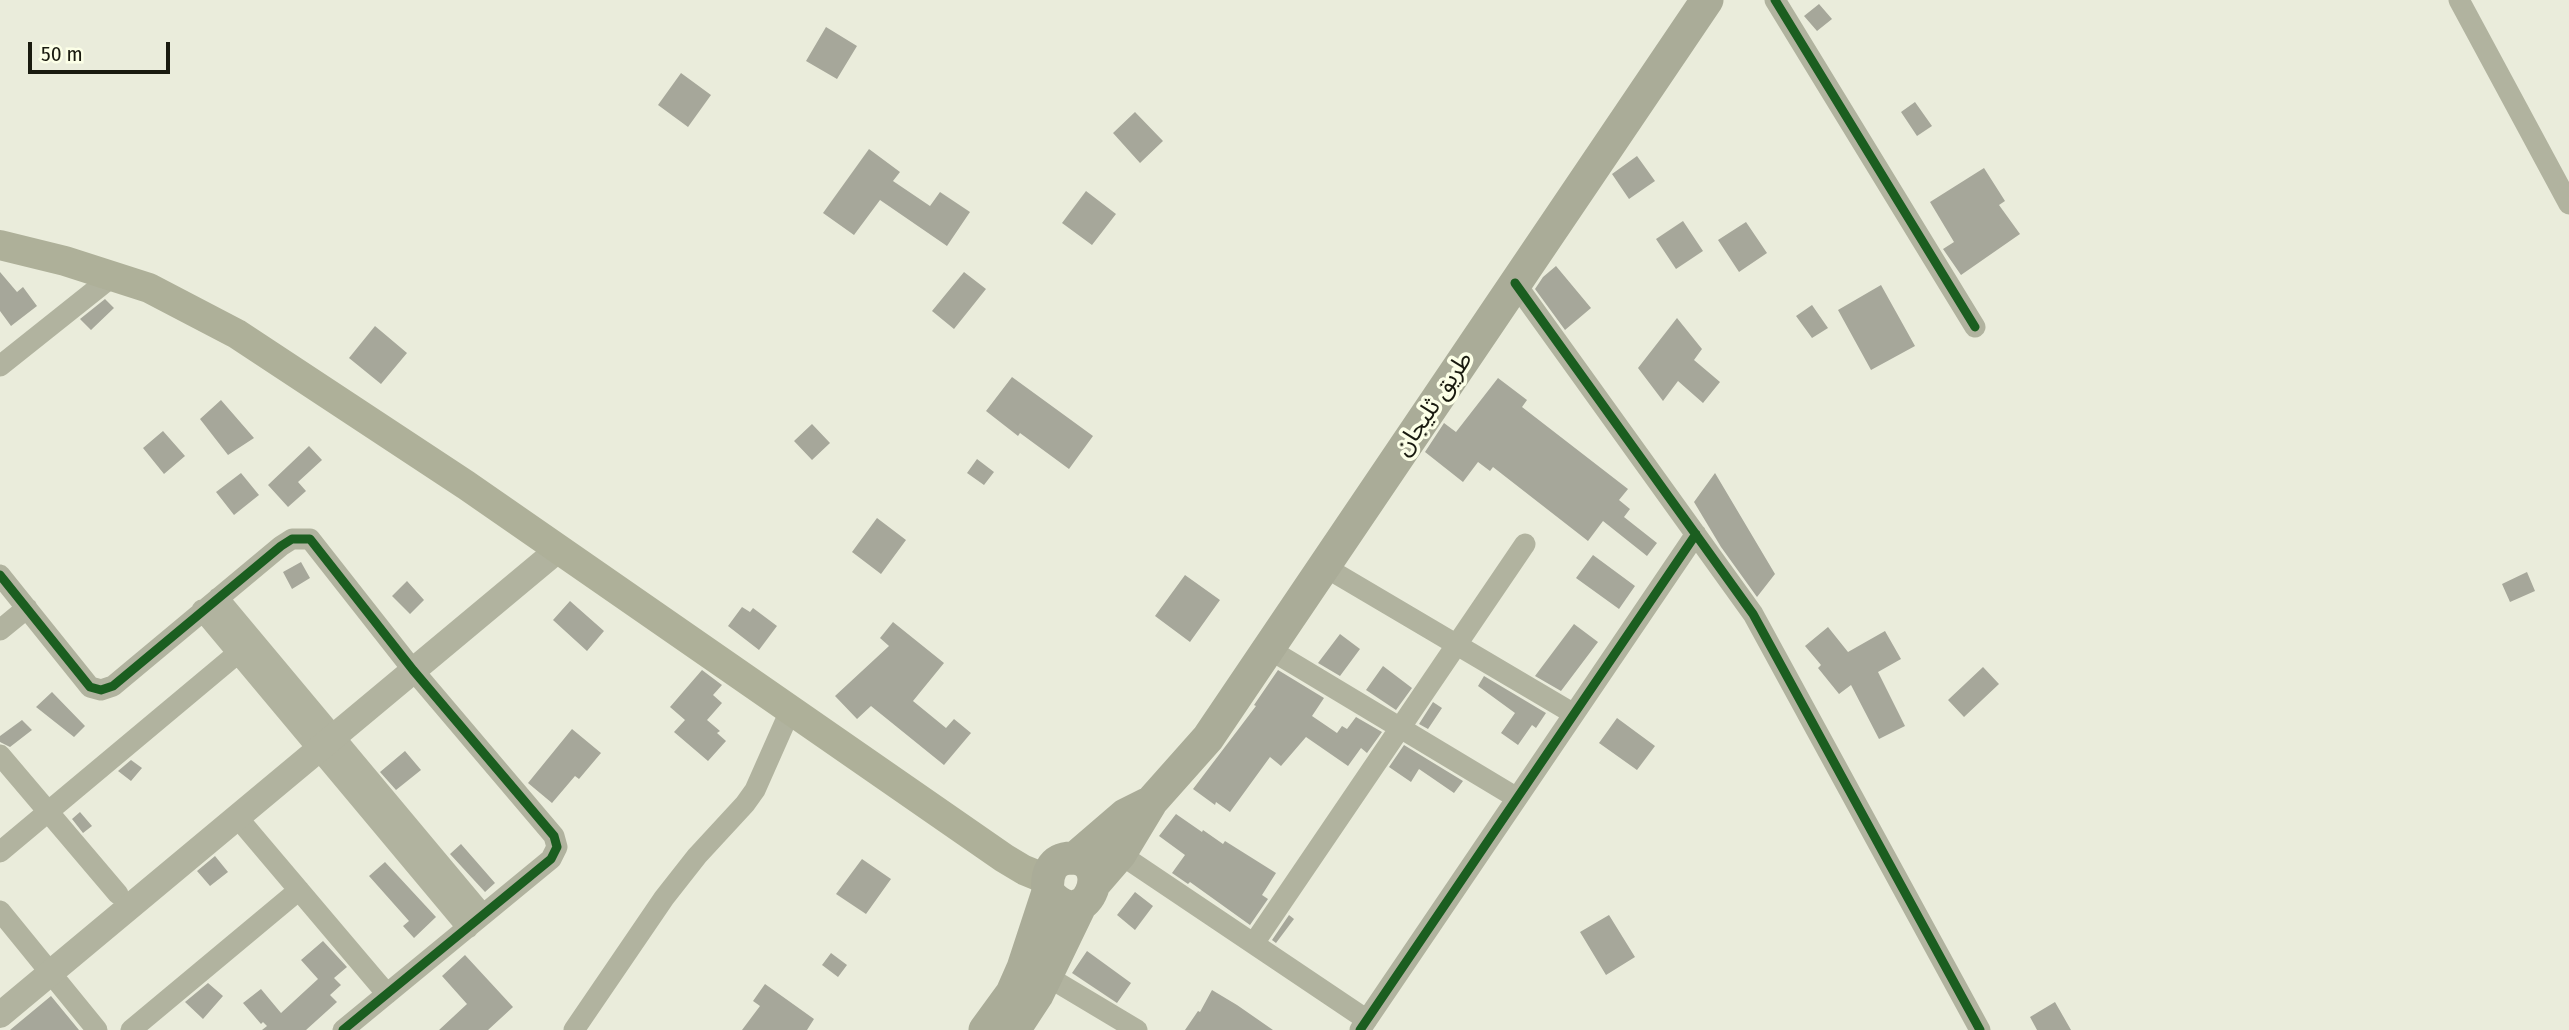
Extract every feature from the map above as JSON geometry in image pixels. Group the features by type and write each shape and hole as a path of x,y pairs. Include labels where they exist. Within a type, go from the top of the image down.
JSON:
{"main road":[{"name":"طريق ثليجان","path":"1084,882 1120,854 1152,802 1208,738 1707,0"},
{"path":"0,245 65,261 149,288 237,334 551,543 790,711 1024,870 1047,886 1056,902 1069,907 1084,882"},
{"name":"طريق ثليجان","path":"985,1030 1012,993 1034,971 1125,815 1152,802"},
{"name":"طريق ثليجان","path":"1014,1030 1027,1013 1047,886"}],"street":[{"path":"1775,0 1975,327"},
{"path":"2459,0 2569,204"},
{"path":"0,366 113,276"},
{"path":"1515,283 1753,614 1980,1030"},
{"path":"1120,854 1254,943 1364,1025 1696,534"},
{"path":"0,575 90,687 101,690 113,686 292,538 310,539 408,663 554,836 557,847 551,859 343,1030"},
{"path":"0,1015 118,894 321,736 551,543"},
{"path":"1254,943 1525,544"},
{"path":"1325,567 1574,714"},
{"path":"210,604 237,653 321,736"},
{"path":"210,604 476,921"},
{"path":"0,630 27,608"},
{"path":"1269,649 1517,798"},
{"path":"0,852 237,653"},
{"path":"574,1030 664,898 755,790 790,711"},
{"path":"0,992 45,966 237,817 321,736"},
{"path":"0,755 118,894"},
{"path":"237,817 387,994"},
{"path":"131,1030 299,890"},
{"path":"0,911 97,1030"},
{"path":"1034,971 1137,1030"}],"building":[{"path":"1819,4 1832,19 1817,31 1804,16"},
{"path":"826,27 857,46 837,79 806,61"},
{"path":"681,73 711,95 688,127 658,105"},
{"path":"1915,102 1932,126 1917,136 1901,112"},
{"path":"1135,112 1163,141 1140,163 1113,133"},
{"path":"869,149 900,172 893,181 930,206 940,192 970,212 947,246 880,200 854,235 823,213"},
{"path":"1637,156 1655,181 1629,199 1612,174"},
{"path":"1984,168 2005,201 1999,205 2020,234 1961,275 1943,249 1954,242 1930,202"},
{"path":"1086,191 1116,214 1092,245 1062,223"},
{"path":"1683,221 1703,251 1676,269 1656,239"},
{"path":"1746,222 1767,253 1739,272 1718,240"},
{"path":"1556,266 1591,308 1565,330 1535,289 1543,277"},
{"path":"0,272 17,292 23,287 37,306 11,326 0,311"},
{"path":"964,272 986,289 954,329 932,311"},
{"path":"1881,285 1915,346 1871,370 1838,310"},
{"path":"105,299 114,308 91,330 80,319"},
{"path":"1812,305 1828,328 1812,338 1796,316"},
{"path":"1677,318 1702,349 1694,360 1720,382 1703,403 1678,381 1663,401 1638,368"},
{"path":"375,326 407,353 381,384 349,358"},
{"path":"1012,377 1093,436 1069,469 1020,433 1018,436 986,411"},
{"path":"1498,378 1527,400 1522,407 1628,489 1619,500 1630,509 1624,517 1657,543 1647,556 1603,521 1588,541 1493,467 1490,471 1478,462 1463,482 1425,452 1444,423 1456,432"},
{"path":"221,400 254,438 228,455 200,419"},
{"path":"812,424 830,443 812,460 794,441"},
{"path":"163,431 185,456 164,474 143,448"},
{"path":"309,446 322,460 298,482 306,491 288,507 268,485"},
{"path":"977,459 994,472 984,485 967,473"},
{"path":"241,473 259,495 234,515 216,492"},
{"path":"1715,473 1775,574 1757,597 1721,547 1694,502"},
{"path":"877,518 906,540 881,574 852,552"},
{"path":"1593,555 1635,586 1619,609 1576,578"},
{"path":"301,562 310,578 292,589 283,572"},
{"path":"2527,572 2535,591 2510,602 2502,584"},
{"path":"1185,575 1220,600 1190,642 1155,616"},
{"path":"407,581 424,600 410,614 392,596"},
{"path":"570,601 604,631 587,651 553,620"},
{"path":"742,607 750,612 753,608 777,626 759,650 728,626"},
{"path":"893,622 944,663 913,701 946,728 954,719 971,733 944,765 871,706 857,719 835,696 889,646 880,638"},
{"path":"1574,624 1598,642 1561,691 1535,676"},
{"path":"1828,627 1848,652 1885,631 1901,659 1878,672 1905,726 1879,739 1851,685 1839,694 1818,668 1821,665 1805,646"},
{"path":"1340,634 1360,649 1340,676 1318,663"},
{"path":"1383,666 1412,688 1396,710 1366,690"},
{"path":"1983,667 1999,684 1964,717 1948,700"},
{"path":"702,670 722,685 713,695 722,703 707,720 720,731 717,733 726,741 708,761 674,732 685,720 670,707"},
{"path":"1278,670 1324,698 1312,716 1337,733 1342,726 1347,729 1356,717 1382,732 1367,753 1361,748 1348,766 1306,737 1281,766 1270,757 1230,812 1193,789 1256,706 1254,705"},
{"path":"1484,676 1546,713 1536,728 1532,725 1518,745 1501,733 1515,713 1478,686"},
{"path":"52,692 85,726 74,737 36,707"},
{"path":"1433,702 1442,708 1428,729 1419,724"},
{"path":"1617,718 1655,746 1637,770 1599,743"},
{"path":"22,720 32,730 10,747 0,742 0,736"},
{"path":"572,729 601,753 579,779 575,776 552,803 528,783"},
{"path":"1404,745 1463,781 1454,793 1419,769 1411,782 1389,767"},
{"path":"405,751 421,770 396,790 380,772"},
{"path":"131,760 142,768 131,781 118,771"},
{"path":"80,812 92,826 83,833 72,819"},
{"path":"1176,814 1202,832 1203,830 1223,844 1225,841 1276,873 1262,895 1268,899 1250,925 1190,882 1188,884 1172,873 1185,855 1159,836"},
{"path":"461,844 495,883 485,892 450,854"},
{"path":"215,856 228,872 210,886 197,871"},
{"path":"862,859 891,879 866,914 836,894"},
{"path":"385,862 436,917 414,938 403,926 409,921 369,876"},
{"path":"1135,892 1153,906 1135,930 1117,915"},
{"path":"1289,915 1294,919 1276,943 1272,940"},
{"path":"1609,915 1635,957 1606,975 1580,932"},
{"path":"323,941 347,967 334,978 341,985 330,995 337,1002 306,1030 262,1030 267,1026 263,1022 261,1024 243,1003 261,989 281,1013 318,979 301,960"},
{"path":"1087,951 1131,983 1117,1003 1072,973"},
{"path":"831,953 847,965 838,977 822,965"},
{"path":"465,955 513,1007 488,1030 439,1030 467,1004 442,976"},
{"path":"208,983 223,996 203,1019 185,1002"},
{"path":"765,984 814,1019 807,1030 742,1030 760,1006 753,1001"},
{"path":"1212,990 1273,1030 1185,1030 1198,1011 1200,1012"},
{"path":"51,996 79,1030 10,1030"},
{"path":"2055,1002 2071,1030 2037,1030 2030,1017"}],"cycle path":[{"path":"1775,0 1975,327"},
{"path":"1515,283 1753,614 1980,1030"},
{"path":"1360,1030 1696,534"},
{"path":"0,575 90,687 101,690 113,686 281,546 292,539 310,539 413,670 554,836 557,847 551,859 343,1030"}]}
